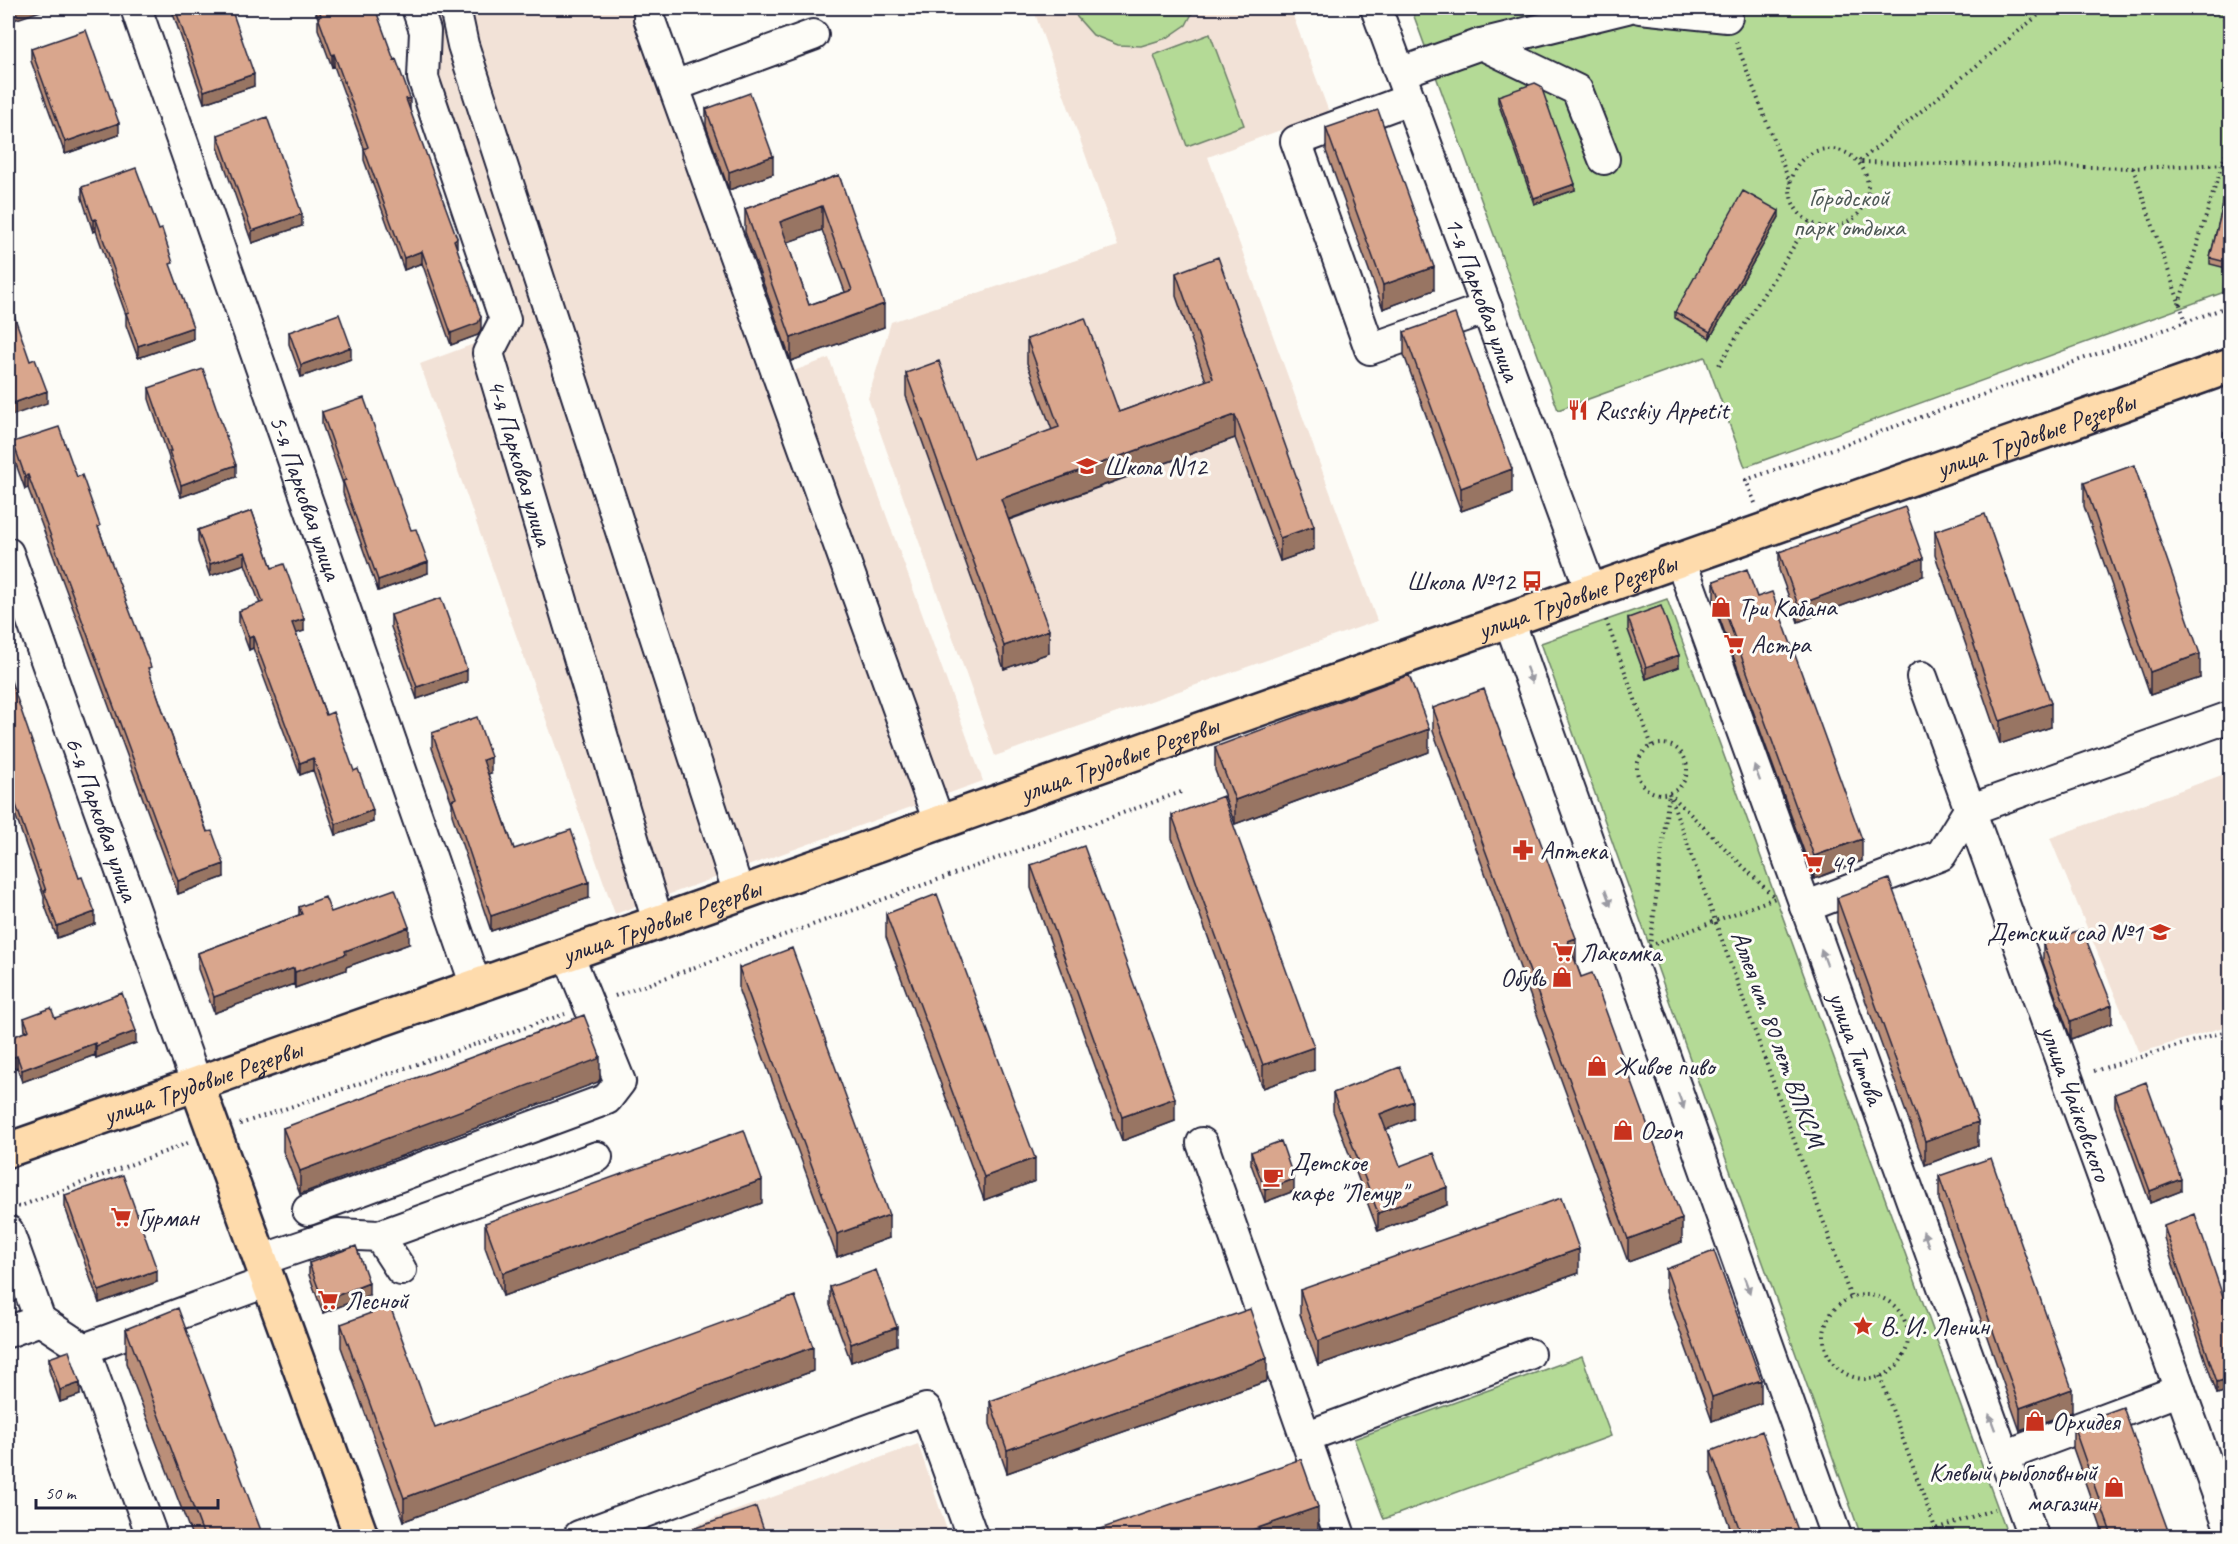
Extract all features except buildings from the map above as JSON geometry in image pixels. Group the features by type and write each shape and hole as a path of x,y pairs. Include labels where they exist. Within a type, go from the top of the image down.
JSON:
{"main road":[{"name":"улица Трудовые Резервы","path":"8,1150 739,894 2230,366"},
{"path":"197,1084 362,1536"}],"street":[{"name":"5-я Парковая улица","path":"136,8 476,986"},
{"name":"4-я Парковая улица","path":"417,8 425,31 423,78 505,320 488,353 658,922"},
{"path":"455,8 466,56 739,894"},
{"name":"1-я Парковая улица","path":"1376,8 1591,591"},
{"path":"1487,308 1370,349 1296,141 1405,86 1481,44 1627,8"},
{"path":"1640,8 1727,17"},
{"path":"649,18 939,822"},
{"path":"674,86 813,35"},
{"path":"1481,44 1577,90 1604,159"},
{"name":"6-я Парковая улица","path":"8,553 197,1084"},
{"name":"улица Титова","path":"1680,559 2033,1536"},
{"path":"1509,620 1836,1536"},
{"name":"улица Чайковского","path":"1922,677 2230,1528"},
{"path":"1805,907 1941,855 1969,810 2230,717"},
{"path":"308,1210 608,1100 620,1082 568,954"},
{"path":"1202,1143 1341,1536"},
{"path":"84,1349 265,1270 339,1234 379,1236 597,1157"},
{"path":"8,1231 40,1320 84,1349 152,1536"},
{"path":"379,1236 401,1270"},
{"path":"8,1332 40,1320"},
{"path":"1305,1437 1529,1354"},
{"path":"2004,1456 2180,1390"},
{"path":"579,1536 926,1409 972,1536"}],"path":[{"path":"1859,162 2047,8"},
{"path":"2201,8 2230,20"},
{"path":"1727,17 1790,183"},
{"path":"2179,304 2230,142"},
{"path":"1828,148 1842,150 1859,162 1867,176 1869,188 1863,208 1855,217 1844,225 1833,227 1809,222 1795,208 1790,194 1790,183 1794,168 1802,158 1815,150 1828,148"},
{"path":"1859,162 2133,168 2230,164"},
{"path":"2133,168 2186,322"},
{"path":"1719,365 1809,222"},
{"path":"1764,530 1746,480 2230,306"},
{"path":"1606,620 1652,746"},
{"path":"1670,745 1678,750 1686,760 1686,778 1681,785 1669,793 1659,794 1648,790 1638,776 1638,761 1643,753 1652,746 1670,745"},
{"path":"1669,793 1775,898 1650,946 1669,793"},
{"name":"Аллея им. 80 лет ВЛКСМ","path":"1669,793 1851,1298"},
{"path":"2067,1079 2230,1030"},
{"path":"1864,1295 1876,1296 1887,1300 1903,1316 1908,1340 1901,1361 1893,1369 1880,1376 1870,1379 1851,1376 1834,1364 1827,1354 1824,1332 1828,1318 1838,1306 1851,1298 1864,1295"},
{"path":"1880,1376 1938,1536"},
{"path":"1914,1536 1997,1508"}],"shaded area":[{"path":"408,8 636,8 769,380 829,358 983,781 615,914 420,364 520,327"},
{"path":"1033,8 1290,8 1329,112 1208,157 1377,621 995,756 868,398 891,322 1118,246"},
{"name":"Детский сад №1","path":"2230,772 2230,1025 2139,1053 2050,838"},
{"path":"918,1444 949,1536 666,1536"}],"green space":[{"path":"1073,8 1195,8 1186,25 1167,38 1141,46 1118,45 1093,35 1077,17"},
{"name":"Городской парк отдыха","path":"1411,8 2230,8 2230,290 1745,467 1705,357 1558,410"},
{"path":"1210,34 1244,125 1187,146 1154,55"},
{"path":"1667,599 2008,1536 1861,1536 1541,643"},
{"path":"1582,1356 1611,1436 1384,1519 1354,1439"}],"place":[{"name":"Russkiy Appetit","path":"1578,410"},
{"name":"Школа N12","path":"1087,466"},
{"name":"Школа №12","path":"1532,581"},
{"name":"Три Кабана","path":"1721,607"},
{"name":"Астра","path":"1734,644"},
{"name":"Аптека","path":"1523,850"},
{"name":"49","path":"1813,863"},
{"name":"Детский сад №1","path":"2160,932"},
{"name":"Лакомка","path":"1563,952"},
{"name":"Обувь","path":"1562,977"},
{"name":"Живое пиво","path":"1597,1066"},
{"name":"Ozon","path":"1623,1130"},
{"name":"Детское кафе \"Лемур\"","path":"1273,1177"},
{"name":"Гурман","path":"121,1217"},
{"name":"Лесной","path":"328,1300"},
{"name":"В. И. Ленин","path":"1863,1326"},
{"name":"Орхидея","path":"2035,1421"},
{"name":"Клевый рыболовный магазин","path":"2114,1487"}]}
